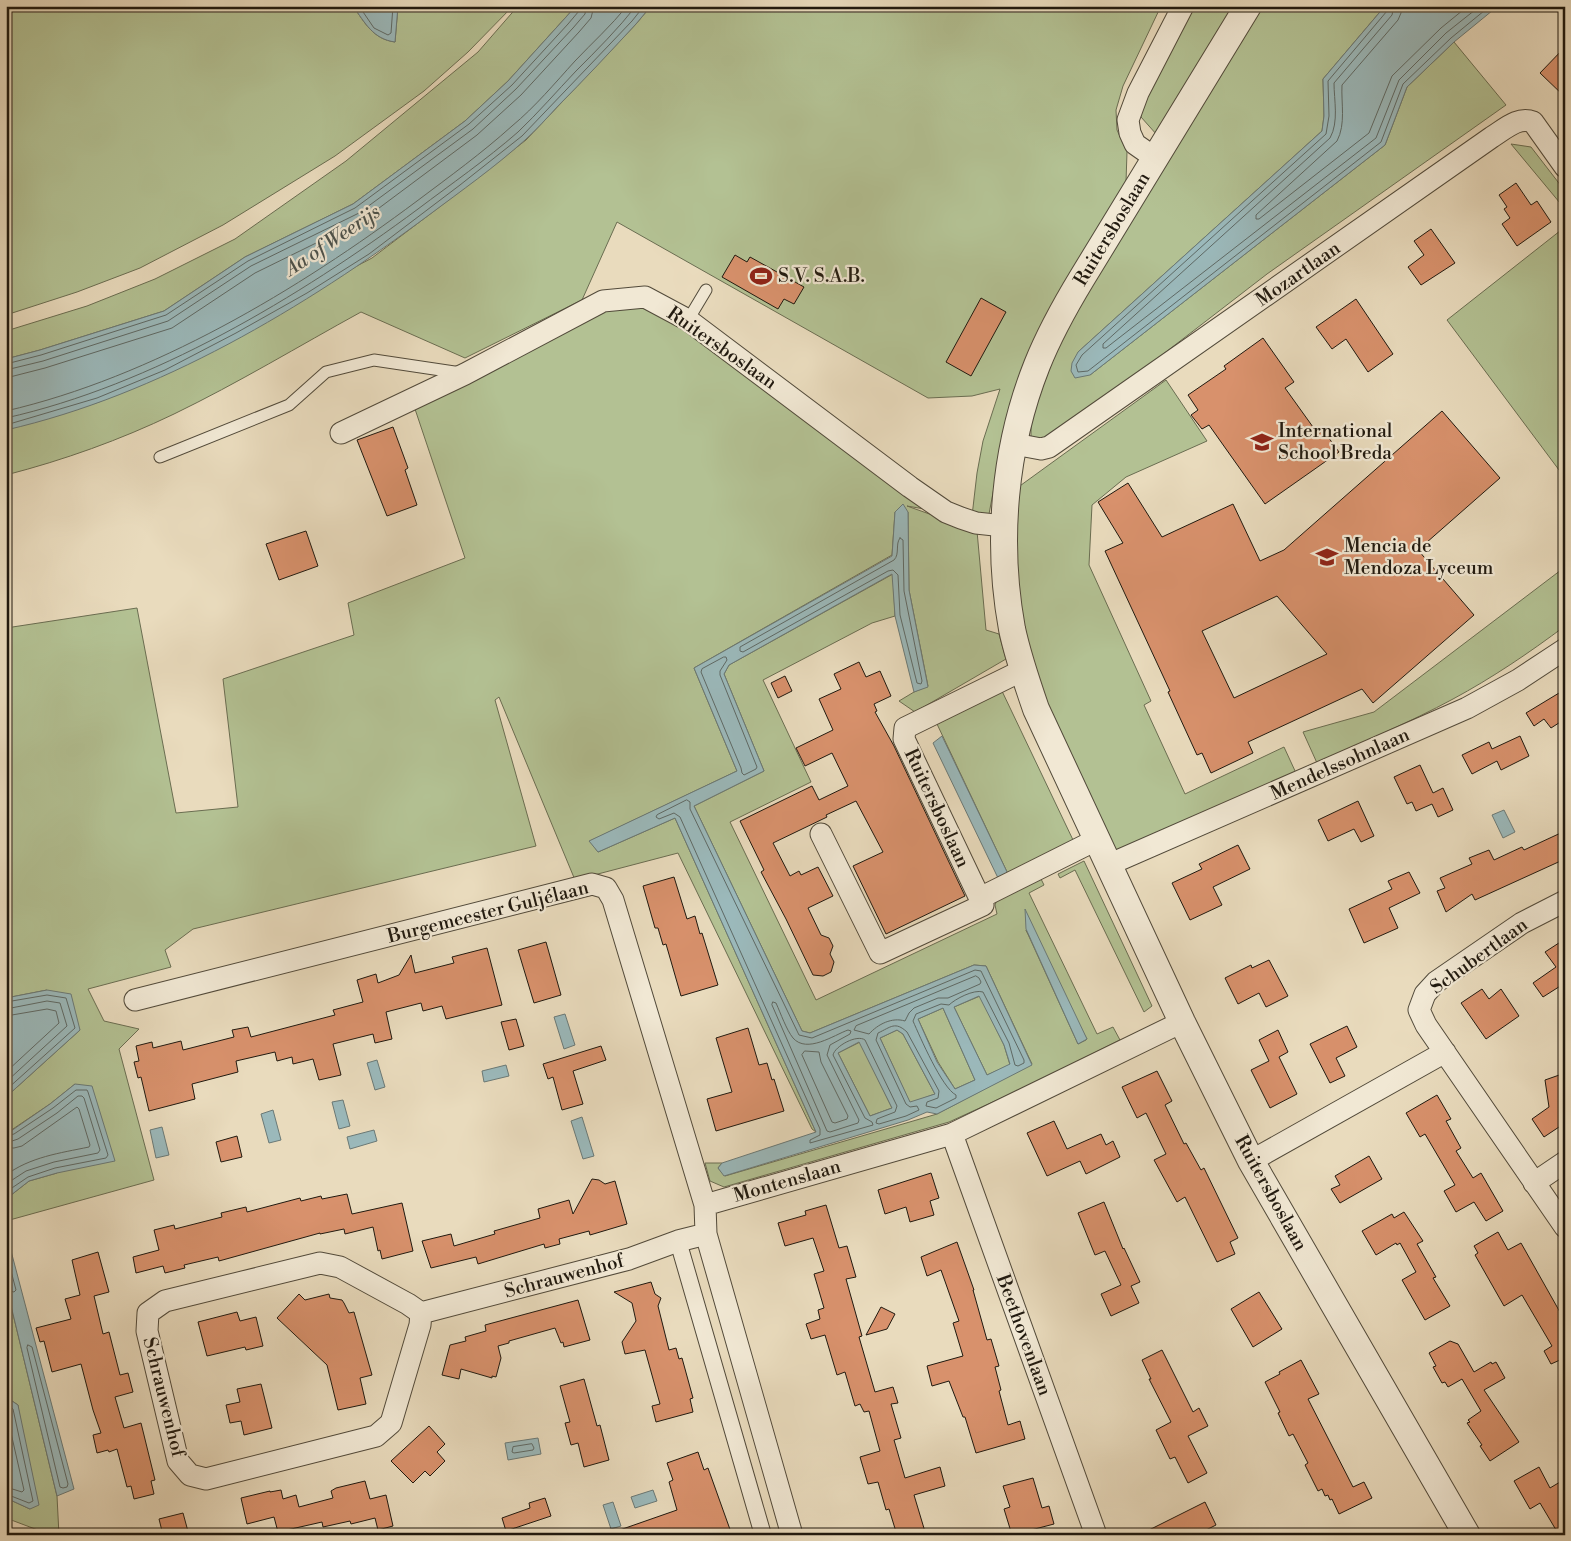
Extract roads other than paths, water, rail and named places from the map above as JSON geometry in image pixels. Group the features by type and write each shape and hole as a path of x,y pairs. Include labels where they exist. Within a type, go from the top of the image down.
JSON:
{"street":[{"path":"1155,158 1135,144 1130,133 1128,120 1138,93 1183,6"},
{"name":"Ruitersboslaan","path":"1248,6 1082,278 1052,332 1031,380 1022,412 1008,484 1004,526 1009,605 1022,670 1036,709 1182,1022 1251,1161 1467,1535"},
{"name":"Mozartlaan","path":"1015,444 1041,449 1049,448 1492,137 1520,120 1533,122 1565,167"},
{"name":"Ruitersboslaan","path":"342,433 465,374 603,301 645,297 688,320 946,512 976,524 1004,526"},
{"name":"Mendelssohnlaan","path":"1108,865 1467,708 1518,680 1565,649"},
{"name":"Ruitersboslaan","path":"980,898 904,739 905,728 1022,670"},
{"path":"822,834 880,953 983,905 980,898 1096,840"},
{"name":"Burgemeester Guljélaan","path":"135,1000 592,884 606,888 614,900 706,1205"},
{"name":"Schubertlaan","path":"1565,901 1522,923 1436,982 1425,994 1419,1010 1426,1025 1565,1227"},
{"name":"Montenslaan","path":"706,1205 952,1134 1182,1022"},
{"path":"1251,1161 1445,1052"},
{"name":"Beethovenlaan","path":"952,1134 1096,1535"},
{"path":"1534,1183 1565,1162"},
{"path":"706,1205 706,1234 792,1535"},
{"name":"Schrauwenhof","path":"421,1313 420,1325 391,1423 376,1436 206,1479 190,1475 178,1461 146,1331 148,1313 165,1301 320,1263 340,1267 421,1313 629,1259 678,1241 706,1234"},
{"path":"678,1241 763,1535"}],"lane":[{"path":"688,320 706,290"},
{"path":"160,457 289,405 326,372 374,360 465,374"}],"water":[{"path":"353,6 398,6 395,42 375,34"},
{"name":"Aa of Weerijs","path":"576,6 651,6 529,136 502,160 453,197 332,283 281,315 228,344 174,371 119,395 63,415 6,430 6,359 164,311 245,257 353,204 465,121 508,81"},
{"path":"1385,6 1498,6 1454,42 1407,87 1385,145 1090,375 1075,378 1071,371 1072,363 1078,352 1322,131 1324,116 1323,79"},
{"path":"903,504 908,512 909,590 928,687 914,692 895,616 892,574 729,665 724,674 764,771 694,806 802,1031 810,1033 974,965 986,966 1032,1065 937,1114 927,1112 908,1120 724,1176 718,1168 722,1163 816,1132 675,818 598,852 589,841 737,771 694,668 892,556 895,512","holes":["979,996 1004,1045 1010,1064 987,1075 954,1007","943,1008 975,1080 955,1089 937,1062 918,1019","897,1030 903,1034 935,1094 910,1102 880,1038","859,1042 892,1108 870,1116 838,1053"]},
{"path":"942,736 1008,874 998,878 933,743"},
{"path":"1504,810 1515,832 1503,838 1492,815"},
{"path":"1025,909 1087,1039 1078,1044 1026,929"},
{"path":"47,990 71,994 80,1030 6,1097 6,998"},
{"path":"565,1014 575,1045 564,1049 554,1017"},
{"path":"377,1060 385,1087 375,1090 367,1063"},
{"path":"506,1065 509,1076 484,1082 482,1071"},
{"path":"75,1084 92,1086 115,1161 29,1181 6,1199 6,1107 11,1131"},
{"path":"343,1100 350,1126 339,1129 332,1102"},
{"path":"273,1110 281,1140 269,1143 261,1114"},
{"path":"582,1117 594,1156 583,1159 571,1121"},
{"path":"162,1127 169,1155 156,1158 150,1130"},
{"path":"374,1130 377,1141 350,1149 347,1137"},
{"path":"6,1232 74,1489 57,1496 6,1285"},
{"path":"6,1397 18,1405 39,1505 30,1509 6,1498"},
{"path":"538,1438 541,1454 508,1460 505,1443"},
{"path":"653,1490 657,1501 635,1508 631,1497"},
{"path":"613,1502 621,1526 611,1529 603,1505"}],"place":[{"name":"S.V. S.A.B.","path":"761,276"},
{"name":"International School Breda","path":"1262,442"},
{"name":"Mencia de Mendoza Lyceum","path":"1327,557"}]}
